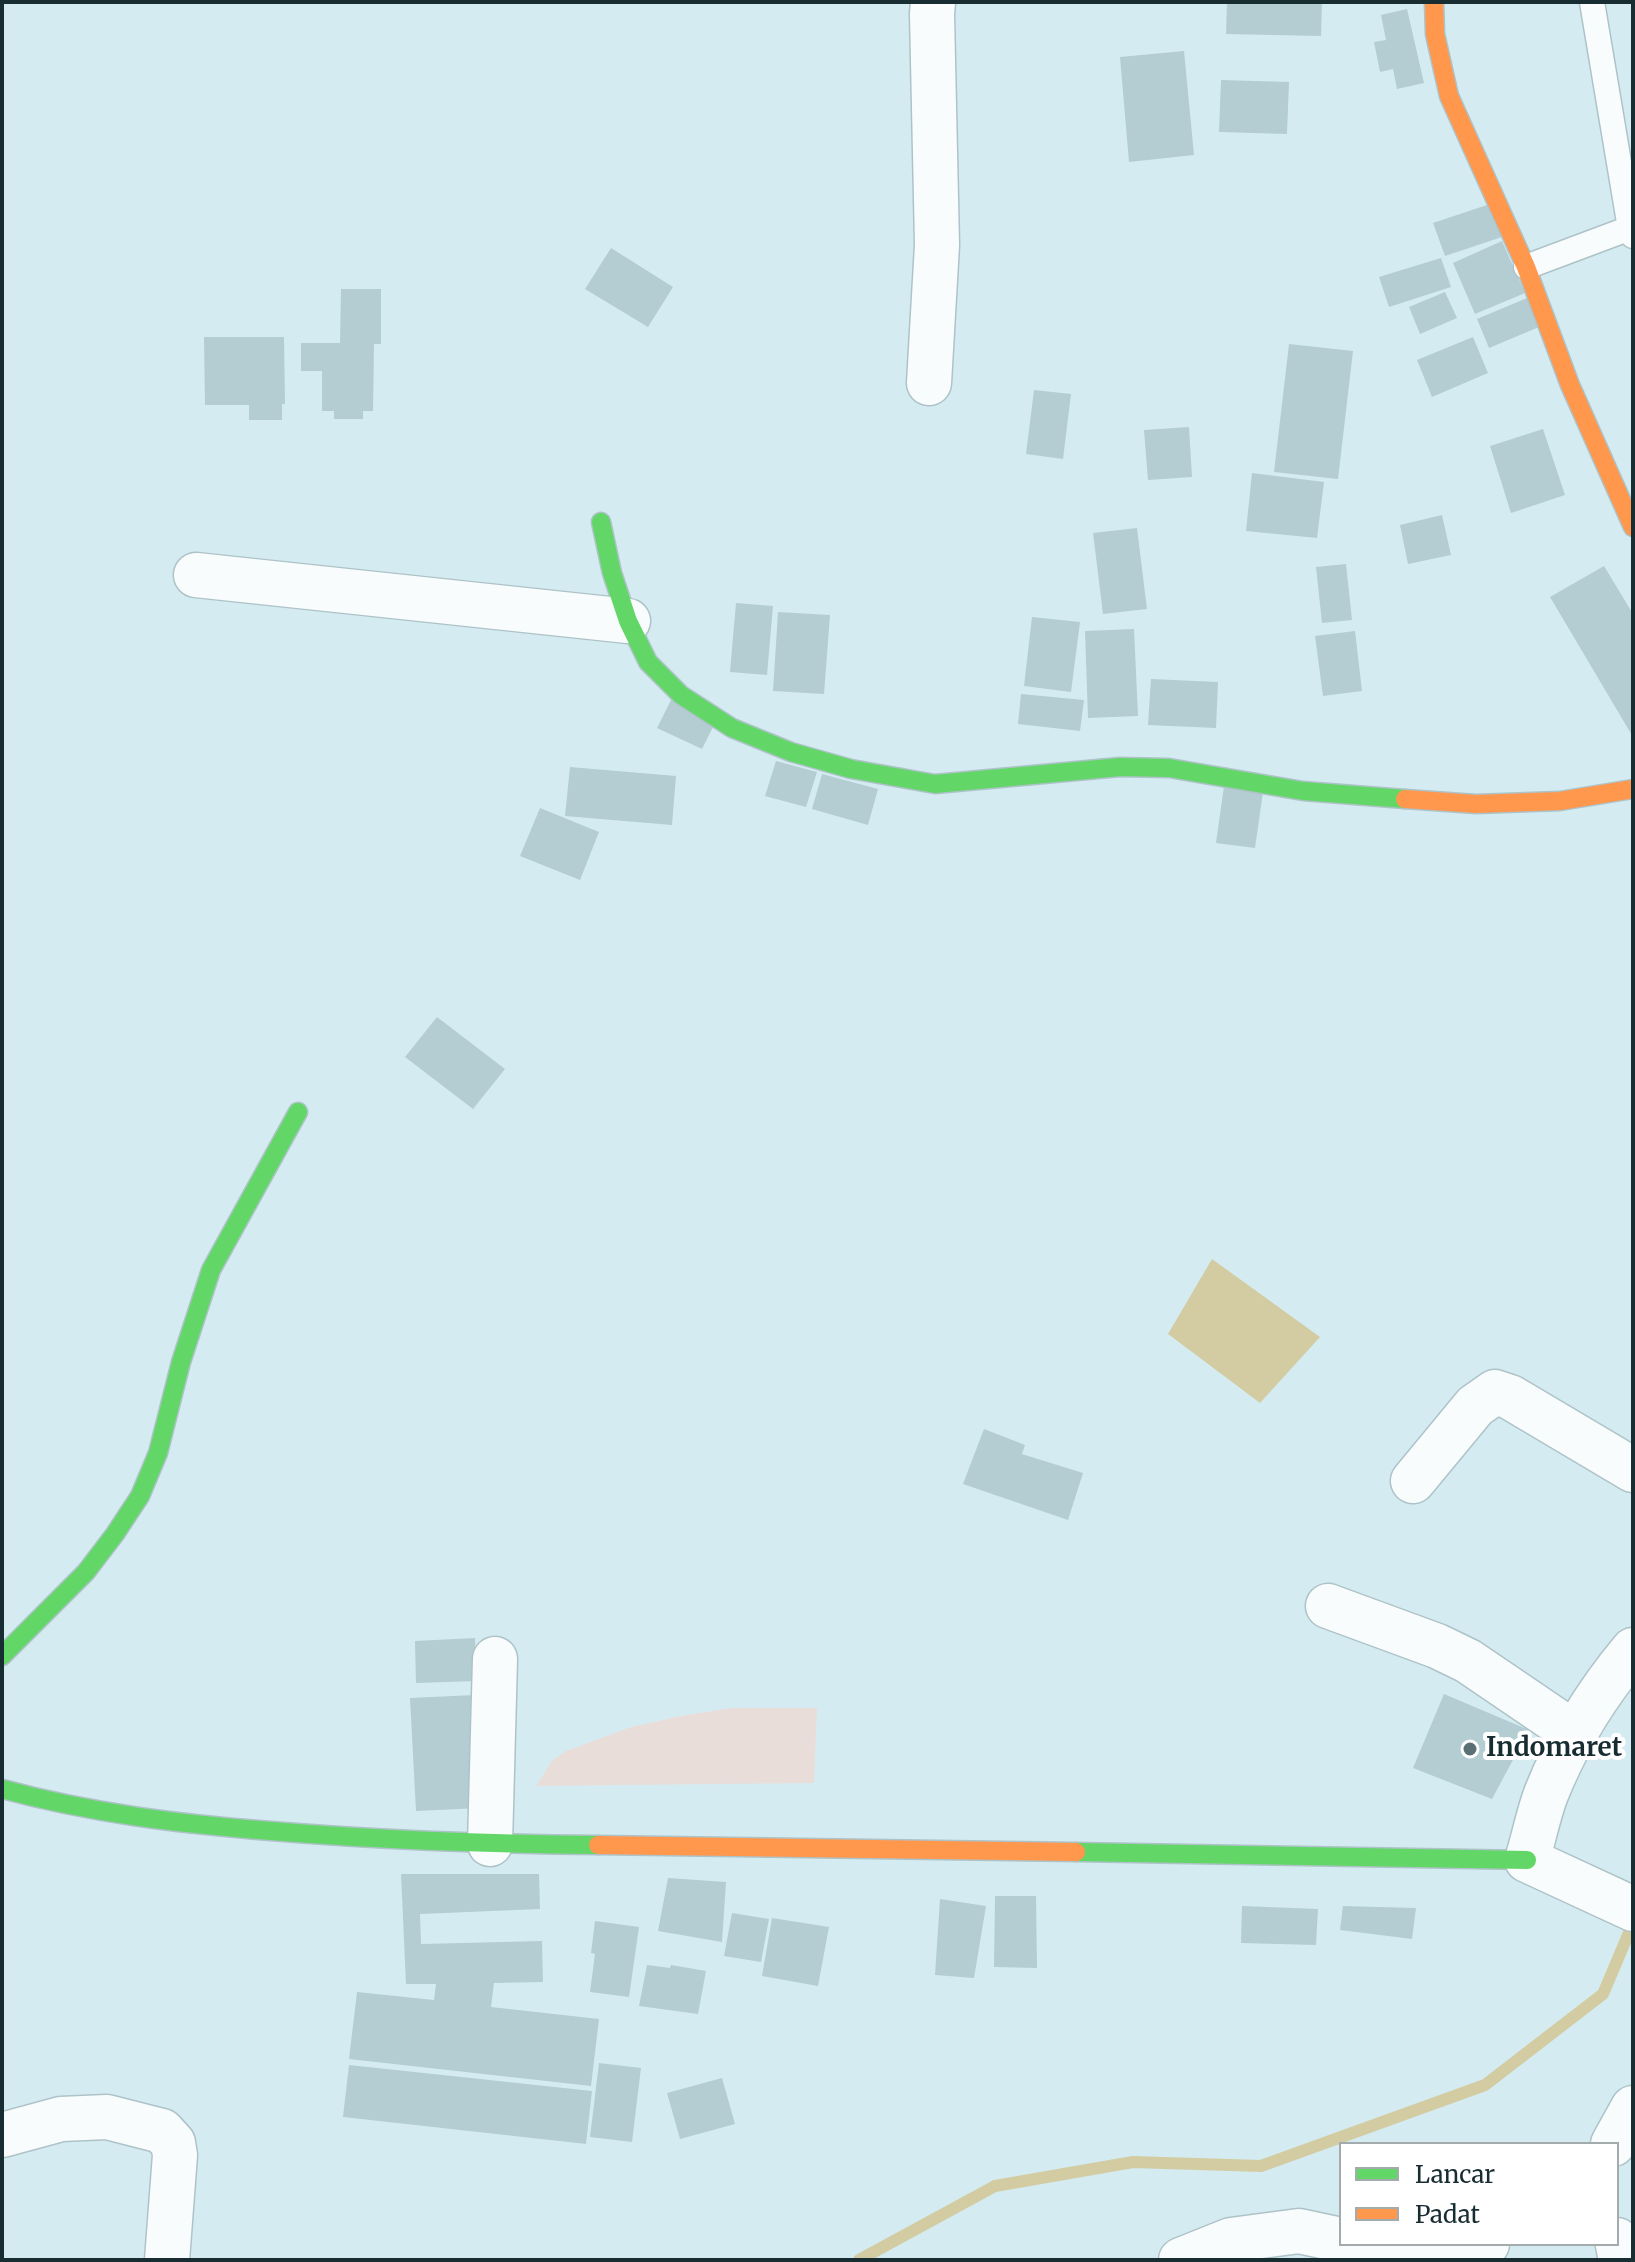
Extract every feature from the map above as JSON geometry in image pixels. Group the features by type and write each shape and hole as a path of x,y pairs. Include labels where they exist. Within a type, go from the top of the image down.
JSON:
{"street":[{"path":"929,383 937,245 933,2"},
{"path":"1434,2 1435,34 1449,96 1526,267 1570,385 1633,527"},
{"path":"601,522 612,573 628,621 648,662 681,695 732,728 791,752 851,769 935,784 1120,767 1157,767 1303,791 1476,804 1560,801 1633,789"},
{"path":"196,575 628,621"},
{"path":"2,1656 86,1572 140,1496 158,1453 181,1362 211,1270 298,1112"},
{"path":"1413,1481 1475,1406 1495,1392 1510,1397 1633,1470"},
{"path":"1328,1606 1437,1646 1468,1661 1574,1733"},
{"path":"1527,1860 1546,1795 1574,1733 1633,1650"},
{"path":"490,1844 495,1659"},
{"path":"2,1789 109,1812 202,1825 374,1840 1527,1860 1633,1909"},
{"path":"1614,2142 1633,2108"},
{"path":"2,2135 61,2119 107,2117 162,2131 173,2143 175,2155 167,2260"},
{"path":"1181,2260 1231,2240 1299,2231 1339,2240"},
{"path":"1369,2246 1434,2260"},
{"path":"1454,2260 1485,2246"}],"lane":[{"path":"1526,267 1632,230 1592,2"}],"shaded area":[{"path":"1212,1259 1320,1337 1260,1403 1168,1334"},
{"path":"731,1708 817,1708 814,1783 536,1786 552,1761 566,1751 631,1727"}],"building":[{"path":"1227,2 1322,2 1321,36 1226,34"},
{"path":"1407,9 1424,83 1397,89 1393,69 1380,72 1374,42 1386,40 1381,15"},
{"path":"1184,51 1194,155 1129,162 1120,57"},
{"path":"1221,80 1289,82 1287,134 1219,132"},
{"path":"1493,203 1505,236 1445,256 1433,223"},
{"path":"1502,241 1525,293 1475,314 1453,263"},
{"path":"611,248 673,287 648,327 585,289"},
{"path":"1441,258 1451,287 1389,307 1379,277"},
{"path":"341,289 381,289 381,344 374,344 373,411 363,411 363,419 334,419 334,411 322,411 322,371 301,371 301,343 340,343"},
{"path":"1445,292 1457,318 1420,334 1409,307"},
{"path":"1527,298 1539,327 1489,348 1477,319"},
{"path":"204,337 284,337 285,404 282,404 282,420 249,420 249,405 205,405"},
{"path":"1473,337 1488,373 1432,397 1417,360"},
{"path":"1289,344 1353,351 1338,479 1274,472"},
{"path":"1034,390 1071,394 1063,459 1026,454"},
{"path":"1189,427 1192,477 1148,480 1144,430"},
{"path":"1543,429 1565,495 1511,513 1490,446"},
{"path":"1252,473 1324,482 1317,538 1246,531"},
{"path":"1442,515 1451,555 1408,564 1400,525"},
{"path":"1137,528 1147,609 1103,614 1093,533"},
{"path":"1346,564 1352,620 1322,623 1316,567"},
{"path":"1604,566 1633,614 1633,737 1550,597"},
{"path":"736,603 773,606 767,675 730,672"},
{"path":"778,612 830,615 824,694 773,691"},
{"path":"1032,617 1080,622 1071,692 1024,686"},
{"path":"1134,629 1138,716 1088,718 1085,631"},
{"path":"1355,631 1362,691 1323,696 1315,636"},
{"path":"1151,679 1218,682 1216,728 1148,725"},
{"path":"1021,694 1084,700 1080,731 1018,724"},
{"path":"671,700 716,721 702,749 657,728"},
{"path":"776,761 817,772 806,807 765,796"},
{"path":"570,767 676,776 672,825 565,816"},
{"path":"822,774 878,789 868,825 812,809"},
{"path":"1224,786 1263,792 1255,848 1216,843"},
{"path":"540,808 599,832 580,880 520,856"},
{"path":"437,1017 505,1069 473,1109 405,1057"},
{"path":"984,1429 1025,1445 1022,1454 1083,1473 1068,1520 963,1484"},
{"path":"475,1638 476,1681 416,1683 415,1641"},
{"name":"Indomaret","path":"1444,1694 1529,1730 1492,1799 1413,1768"},
{"path":"474,1695 480,1808 416,1811 410,1698"},
{"path":"401,1874 539,1874 540,1909 420,1914 421,1944 542,1941 543,1982 494,1983 491,2007 599,2019 591,2086 349,2059 357,1992 434,2000 436,1984 406,1984"},
{"path":"668,1878 726,1882 722,1942 658,1931"},
{"path":"995,1896 1036,1896 1037,1968 994,1967"},
{"path":"940,1899 986,1906 974,1978 935,1975"},
{"path":"1242,1906 1318,1909 1316,1945 1241,1943"},
{"path":"1343,1906 1416,1908 1412,1939 1340,1930"},
{"path":"732,1913 769,1919 761,1962 724,1956"},
{"path":"772,1918 829,1927 818,1986 762,1976"},
{"path":"595,1921 639,1927 629,1997 590,1992"},
{"path":"647,1965 670,1968 671,1965 706,1971 698,2014 639,2006"},
{"path":"599,2063 641,2068 632,2142 590,2137"},
{"path":"349,2065 592,2091 586,2144 343,2117"},
{"path":"722,2078 735,2124 680,2139 667,2093"}],"waterway":[{"path":"859,2260 995,2186 1133,2162 1261,2166 1485,2085 1603,1994 1633,1923"}],"traffic: fast":[{"path":"601,522 612,573 628,621 648,662 681,695 732,728 791,752 851,769 935,784 1120,767 1169,768 1303,791 1405,799"},
{"path":"2,1656 86,1572 140,1496 158,1453 181,1362 211,1270 298,1112"},
{"path":"2,1789 102,1811 237,1828 475,1843 598,1845"},
{"path":"1076,1852 1527,1860"}],"traffic: slow":[{"path":"1434,2 1435,34 1449,96 1526,267 1570,385 1633,527"},
{"path":"1405,799 1476,804 1560,801 1633,789"},
{"path":"598,1845 1076,1852"}],"place":[{"name":"Indomaret","path":"1470,1749"}]}
